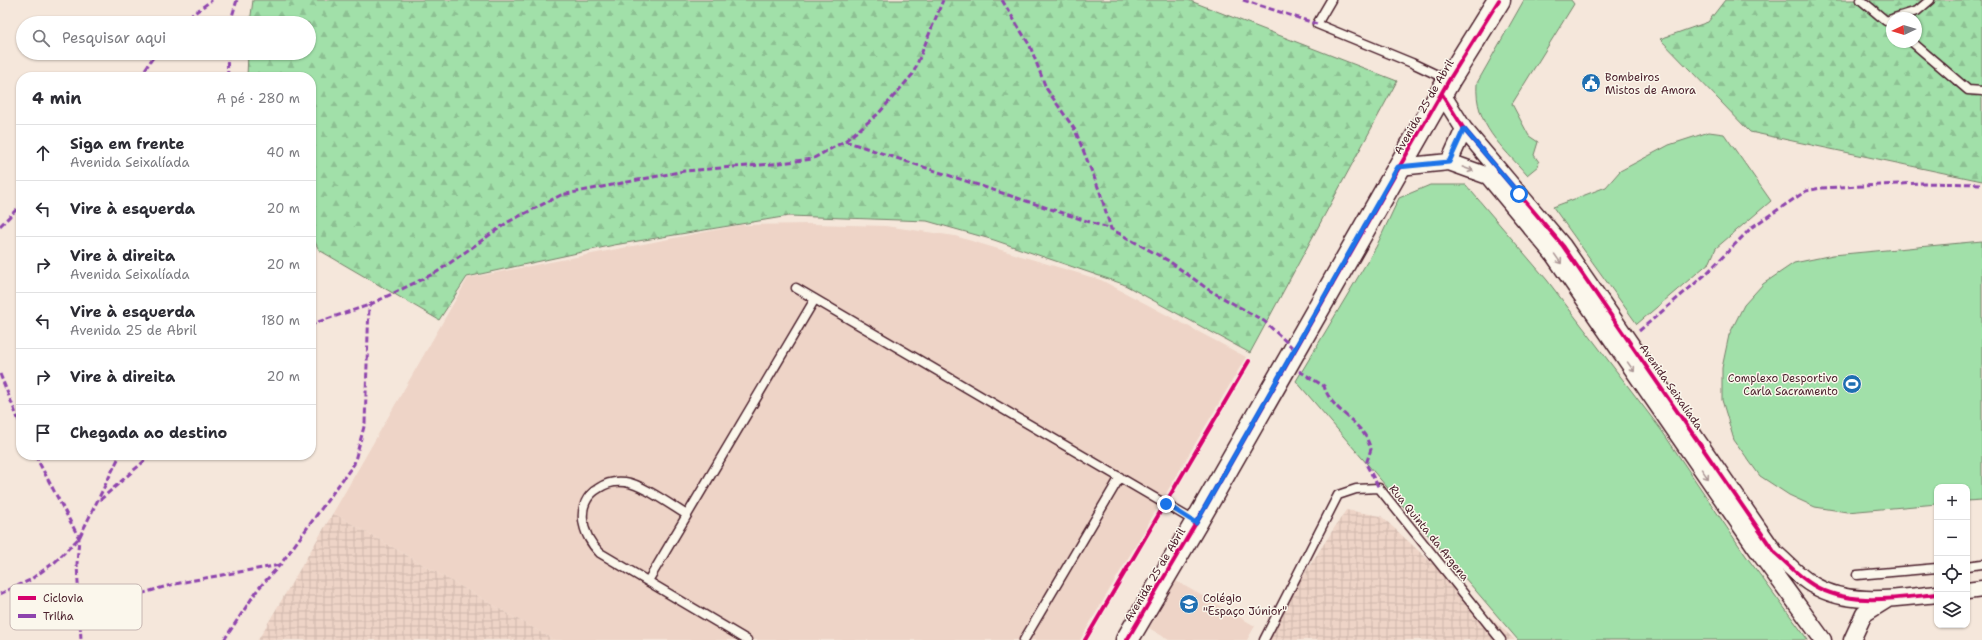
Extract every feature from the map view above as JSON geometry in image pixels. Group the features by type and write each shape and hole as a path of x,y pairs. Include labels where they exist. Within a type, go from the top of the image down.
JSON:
{"main road":[{"name":"Avenida 25 de Abril","path":"1127,640 1196,523 1398,167 1499,0"}],"street":[{"name":"Avenida Seixalíada","path":"1445,87 1464,129 1563,246 1776,553 1813,585 1844,597 1870,599 1934,594"},
{"path":"1449,162 1464,129"},
{"name":"Avenida Seixalíada","path":"1398,167 1449,162 1488,176 1554,254 1761,555 1823,640"},
{"path":"1970,591 1982,589"},
{"path":"1852,640 1864,614 1889,598"}],"lane":[{"path":"1331,0 1317,24 1412,63 1445,87"},
{"path":"1861,0 1886,18"},
{"path":"1914,12 1930,0"},
{"path":"1919,48 1968,90 1982,91"},
{"path":"796,288 1196,523"},
{"path":"648,581 815,299"},
{"path":"1024,640 1120,477"},
{"path":"687,515 636,485 625,482 614,482 603,485 593,491 586,500 582,512 586,535 592,546 600,554 747,640"},
{"name":"Rua Quinta da Argena","path":"1264,640 1338,495 1356,489 1379,488 1501,640"},
{"path":"1970,566 1982,564"},
{"path":"1857,575 1934,568"}],"shaded area":[{"path":"814,224 885,226 955,236 1101,280 1246,357 1080,640 554,640 333,513 468,278 741,225"},
{"path":"1346,510 1381,516 1515,640 1261,640"},
{"path":"333,513 554,640 258,640"},
{"name":"Colégio \"Espaço Júnior\"","path":"1176,581 1255,626 1247,640 1169,640 1149,628"}],"green space":[{"path":"253,0 1188,0 1397,81 1250,353 1123,284 994,240 927,221 789,216 614,245 467,277 439,320 319,250 316,244 316,72 247,72 248,60 316,60 316,16 251,16"},
{"path":"1524,0 1571,0 1574,4 1512,104 1529,136 1538,142 1534,155 1539,162 1538,166 1527,175 1492,134 1480,111 1477,98 1477,83"},
{"path":"1725,0 1982,0 1982,181 1750,132 1660,39 1708,22"},
{"path":"1709,132 1724,134 1771,201 1716,248 1710,262 1637,324 1553,207 1606,187 1620,171 1669,145"},
{"path":"1430,185 1466,185 1547,280 1662,431 1746,556 1808,640 1518,640 1296,381 1376,247 1399,198"},
{"name":"Complexo Desportivo Carla Sacramento","path":"1982,241 1982,500 1970,501 1970,484 1934,484 1934,504 1847,512 1815,507 1789,495 1760,476 1734,440 1722,400 1722,368 1729,335 1744,305 1763,284 1794,263 1833,255"}],"marked path":[{"path":"190,16 212,0"},
{"path":"232,16 237,0"},
{"path":"316,323 369,305 437,272 508,222 561,195 684,171 772,164 812,159 845,141 878,114 913,74 943,0"},
{"path":"1002,0 1030,46 1046,88 1075,130 1100,192 1111,229 1169,261 1209,290 1264,321 1294,349"},
{"path":"1243,0 1317,24"},
{"path":"143,72 151,60"},
{"path":"227,60 228,72"},
{"path":"845,141 1111,229"},
{"path":"1639,331 1706,274 1752,227 1806,191 1821,188 1920,183 1982,184"},
{"path":"0,226 16,210"},
{"path":"224,640 258,589 280,565 354,464 365,423 369,305"},
{"path":"1299,371 1324,386 1331,400 1364,434 1371,449 1366,464 1379,488"},
{"path":"0,374 16,414"},
{"path":"38,460 79,538 77,564 78,584"},
{"path":"21,584 30,580 55,562 79,538 118,460"},
{"path":"100,500 145,460"},
{"path":"142,593 180,583 280,565"},
{"path":"0,594 10,589"},
{"path":"80,630 81,640"}],"cycle path":[{"path":"1127,640 1196,523 1449,80 1499,0"},
{"path":"1442,94 1464,129 1563,246 1775,553 1808,582 1827,592 1842,596 1858,599 1890,599 1934,594"},
{"path":"1085,640 1249,361"}],"place":[{"name":"Bombeiros Mistos de Amora","path":"1591,83"},
{"name":"Complexo Desportivo Carla Sacramento","path":"1852,384"},
{"name":"Colégio \"Espaço Júnior\"","path":"1189,604"}],"route":[{"path":"1166,504 1196,523 1398,167 1449,162 1464,129 1519,194"}]}
